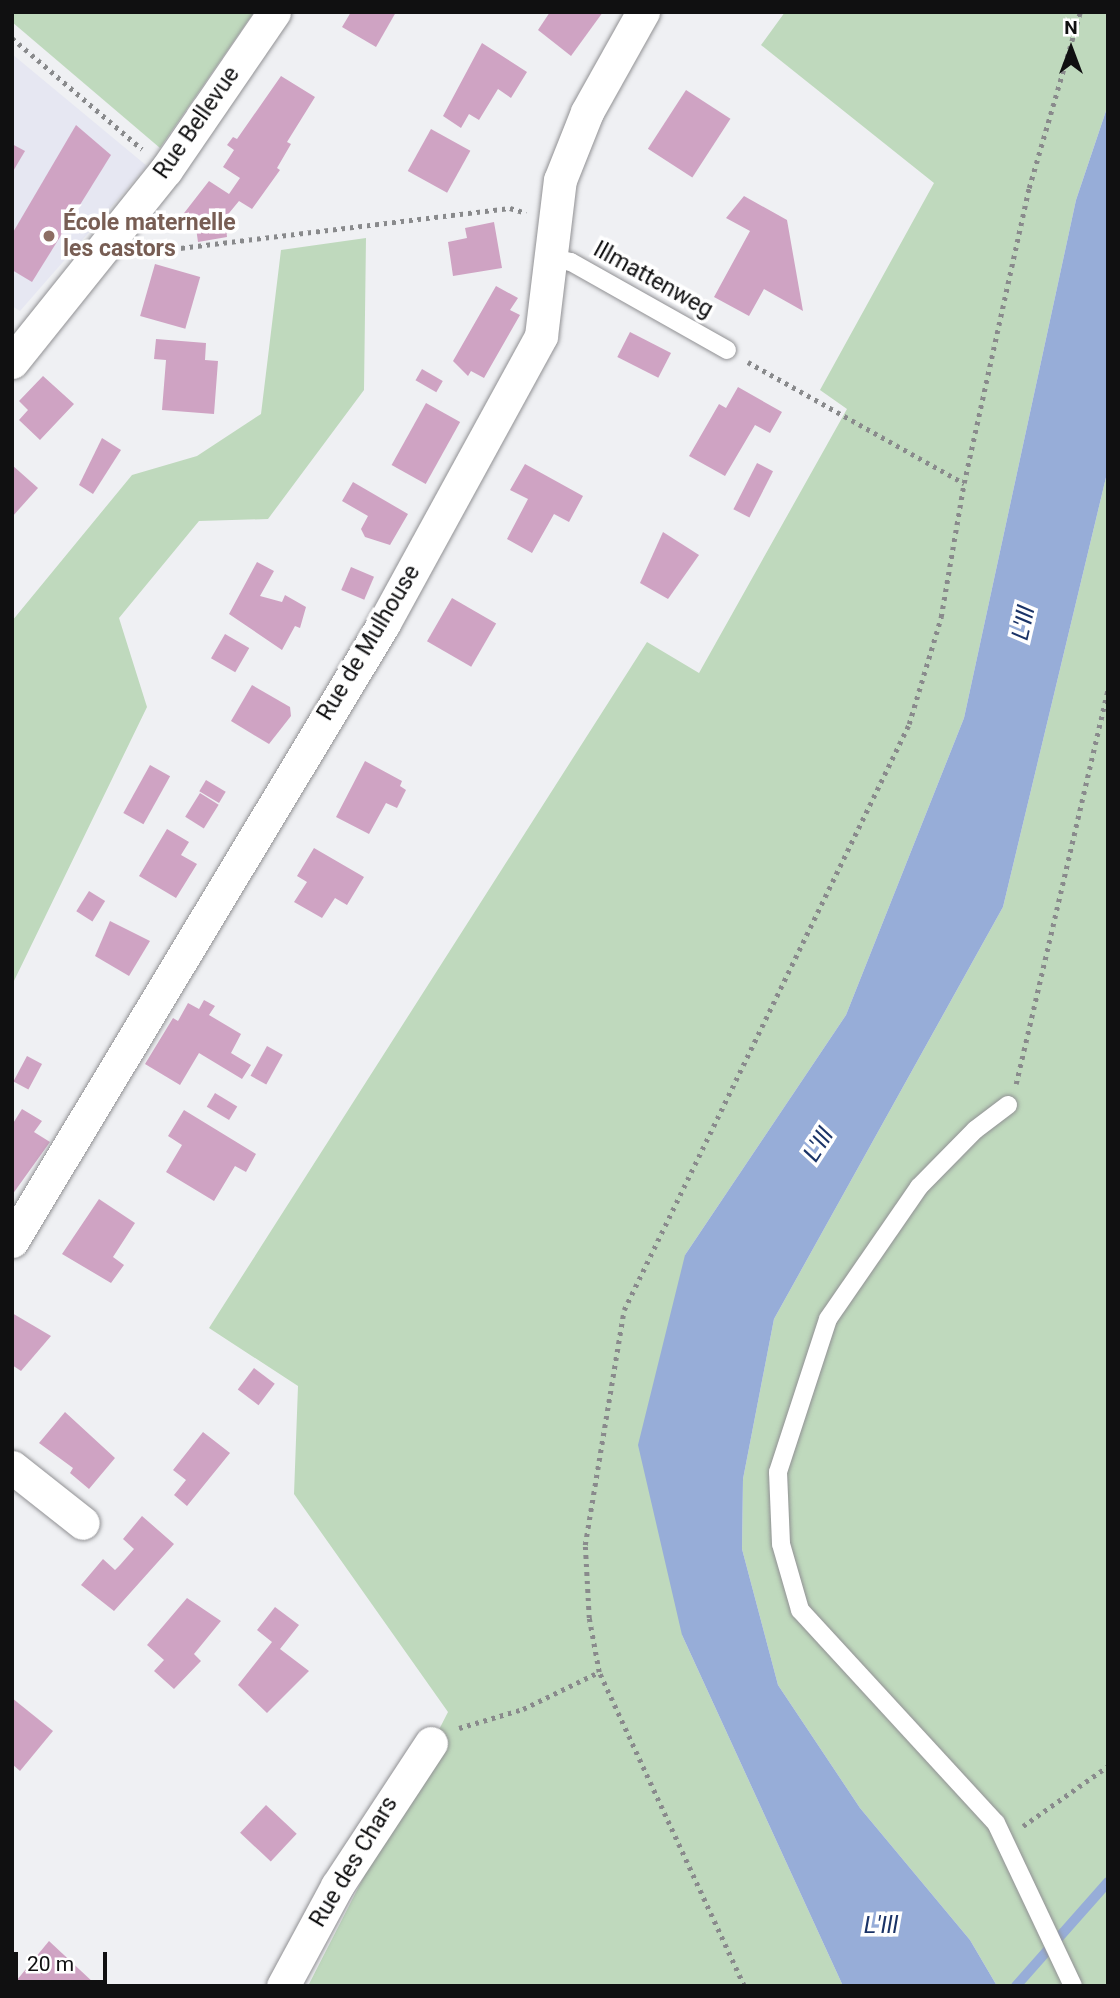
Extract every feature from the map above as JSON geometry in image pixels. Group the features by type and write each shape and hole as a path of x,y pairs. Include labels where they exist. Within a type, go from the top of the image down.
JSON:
{"street":[{"name":"Rue Bellevue","path":"12,362 166,170 274,12"},
{"name":"Rue de Mulhouse","path":"12,1241 390,611 541,336 553,258 560,180 587,112 643,12"},
{"path":"12,1467 83,1522"},
{"name":"Rue des Chars","path":"283,1986 337,1886 430,1743"}],"lane":[{"name":"Illmattenweg","path":"553,258 571,262 727,350"},
{"path":"1008,1105 919,1187 828,1319 778,1472 781,1544 800,1610 1003,1836 1073,1986"}],"path":[{"path":"744,1986 599,1672 589,1618 585,1545 624,1310 909,724 941,617 964,483 1029,188 1080,12"},
{"path":"12,38 166,170"},
{"path":"110,243 131,254 510,208"},
{"path":"727,350 964,483"},
{"path":"1008,1105 1026,1060 1108,689"},
{"path":"430,1743 599,1672"},
{"path":"1003,1836 1043,1815 1108,1766"}],"shaded area":[{"name":"École maternelle les castors","path":"12,54 147,166 20,311 12,306"}],"green space":[{"path":"12,12 254,12 160,148 12,22"},
{"path":"785,12 1108,12 1108,105 1076,200 964,718 846,1015 685,1255 682,1635 843,1986 308,1986 448,1712 294,1494 298,1386 209,1328 647,642 699,673 847,409 820,390 934,183 761,45"},
{"path":"366,238 364,390 268,519 199,521 119,618 147,707 12,985 12,621 132,475 197,456 261,414 281,250"},
{"path":"1108,469 1108,1986 997,1986 970,1940 860,1808 778,1685 742,1549 743,1479 774,1319 1003,907"}],"water":[{"name":"L'Ill","path":"1108,105 1108,469 1003,907 774,1319 743,1479 742,1549 778,1685 860,1808 970,1940 997,1986 843,1986 682,1635 638,1445 685,1255 846,1015 964,718 1076,200"}],"building":[{"path":"351,12 396,12 376,47 342,27"},
{"path":"550,12 603,12 571,56 538,30"},
{"path":"482,43 527,72 511,98 498,89 479,120 469,114 461,128 443,116"},
{"path":"281,76 315,97 287,142 291,144 277,168 280,170 252,209 239,201 225,218 227,237 198,242 195,221 181,217 209,181 229,194 240,178 223,167 234,150 227,145 233,137 237,139"},
{"path":"686,90 730,119 692,178 648,149"},
{"path":"76,125 111,155 32,282 12,270 12,234"},
{"path":"431,129 470,151 447,193 408,171"},
{"path":"12,144 25,151 12,173"},
{"path":"744,196 787,220 803,311 764,289 749,316 714,297 750,231 726,218"},
{"path":"494,222 502,268 453,276 448,242 467,238 465,228"},
{"path":"155,264 200,277 185,329 140,316"},
{"path":"496,286 518,298 510,310 520,315 484,378 471,371 468,376 453,361"},
{"path":"630,332 671,353 658,378 617,357"},
{"path":"156,339 206,343 205,360 218,361 214,414 162,410 166,360 154,359"},
{"path":"422,369 443,381 436,392 416,380"},
{"path":"43,376 74,404 40,440 19,420 28,410 19,401"},
{"path":"738,387 782,412 770,433 755,425 725,476 689,456 719,404 726,408"},
{"path":"426,403 460,422 426,484 392,465"},
{"path":"102,438 121,450 93,494 79,485"},
{"path":"757,463 773,471 749,518 733,509"},
{"path":"525,464 583,496 569,522 554,514 532,553 507,539 528,499 510,490"},
{"path":"12,465 38,488 12,517"},
{"path":"353,482 408,514 390,545 365,537 361,529 368,516 342,501"},
{"path":"663,532 699,555 668,599 640,583"},
{"path":"257,562 274,571 260,596 282,602 285,595 306,607 300,628 295,626 282,650 229,614"},
{"path":"351,567 374,577 364,600 341,590"},
{"path":"452,598 496,624 471,667 427,641"},
{"path":"225,634 249,648 235,672 211,658"},
{"path":"252,685 290,707 291,716 269,744 231,721"},
{"path":"365,761 402,781 400,786 406,790 397,808 386,803 369,834 336,817"},
{"path":"150,765 170,776 143,824 123,813"},
{"path":"206,780 226,792 219,803 199,791"},
{"path":"200,793 219,805 204,828 185,817"},
{"path":"167,829 189,842 181,855 197,864 176,898 139,876"},
{"path":"314,848 364,877 347,905 335,898 322,918 294,902 307,882 297,876"},
{"path":"89,891 105,901 92,921 76,911"},
{"path":"110,921 150,941 129,976 95,956"},
{"path":"204,1000 215,1006 209,1015 241,1034 231,1053 251,1065 242,1079 199,1053 180,1085 145,1064 173,1018 178,1021 188,1003 199,1009"},
{"path":"267,1046 283,1055 266,1084 251,1076"},
{"path":"27,1056 42,1064 28,1090 13,1082"},
{"path":"215,1093 237,1106 229,1120 207,1107"},
{"path":"22,1109 42,1121 34,1132 50,1142 12,1195 12,1125"},
{"path":"184,1110 256,1154 246,1172 235,1166 214,1201 166,1172 182,1145 168,1136"},
{"path":"99,1199 135,1223 113,1257 124,1265 111,1283 62,1254"},
{"path":"12,1313 51,1336 21,1371 12,1365"},
{"path":"254,1368 275,1384 259,1405 238,1390"},
{"path":"65,1412 115,1458 89,1489 70,1473 73,1468 39,1443"},
{"path":"203,1432 230,1453 187,1506 174,1495 186,1480 173,1470"},
{"path":"142,1516 174,1544 114,1611 81,1585 103,1559 115,1570 120,1565 134,1549 123,1539"},
{"path":"187,1598 221,1621 194,1654 201,1661 174,1689 154,1671 164,1660 147,1645"},
{"path":"275,1607 299,1625 280,1649 309,1671 267,1713 238,1685 272,1642 257,1630"},
{"path":"12,1698 53,1731 20,1771 12,1764"},
{"path":"266,1805 297,1834 271,1861 240,1833"},
{"path":"49,1941 95,1984 94,1986 12,1986"}],"waterway":[{"path":"1016,1986 1108,1882"}],"place":[{"name":"École maternelle les castors","path":"49,236"}]}
